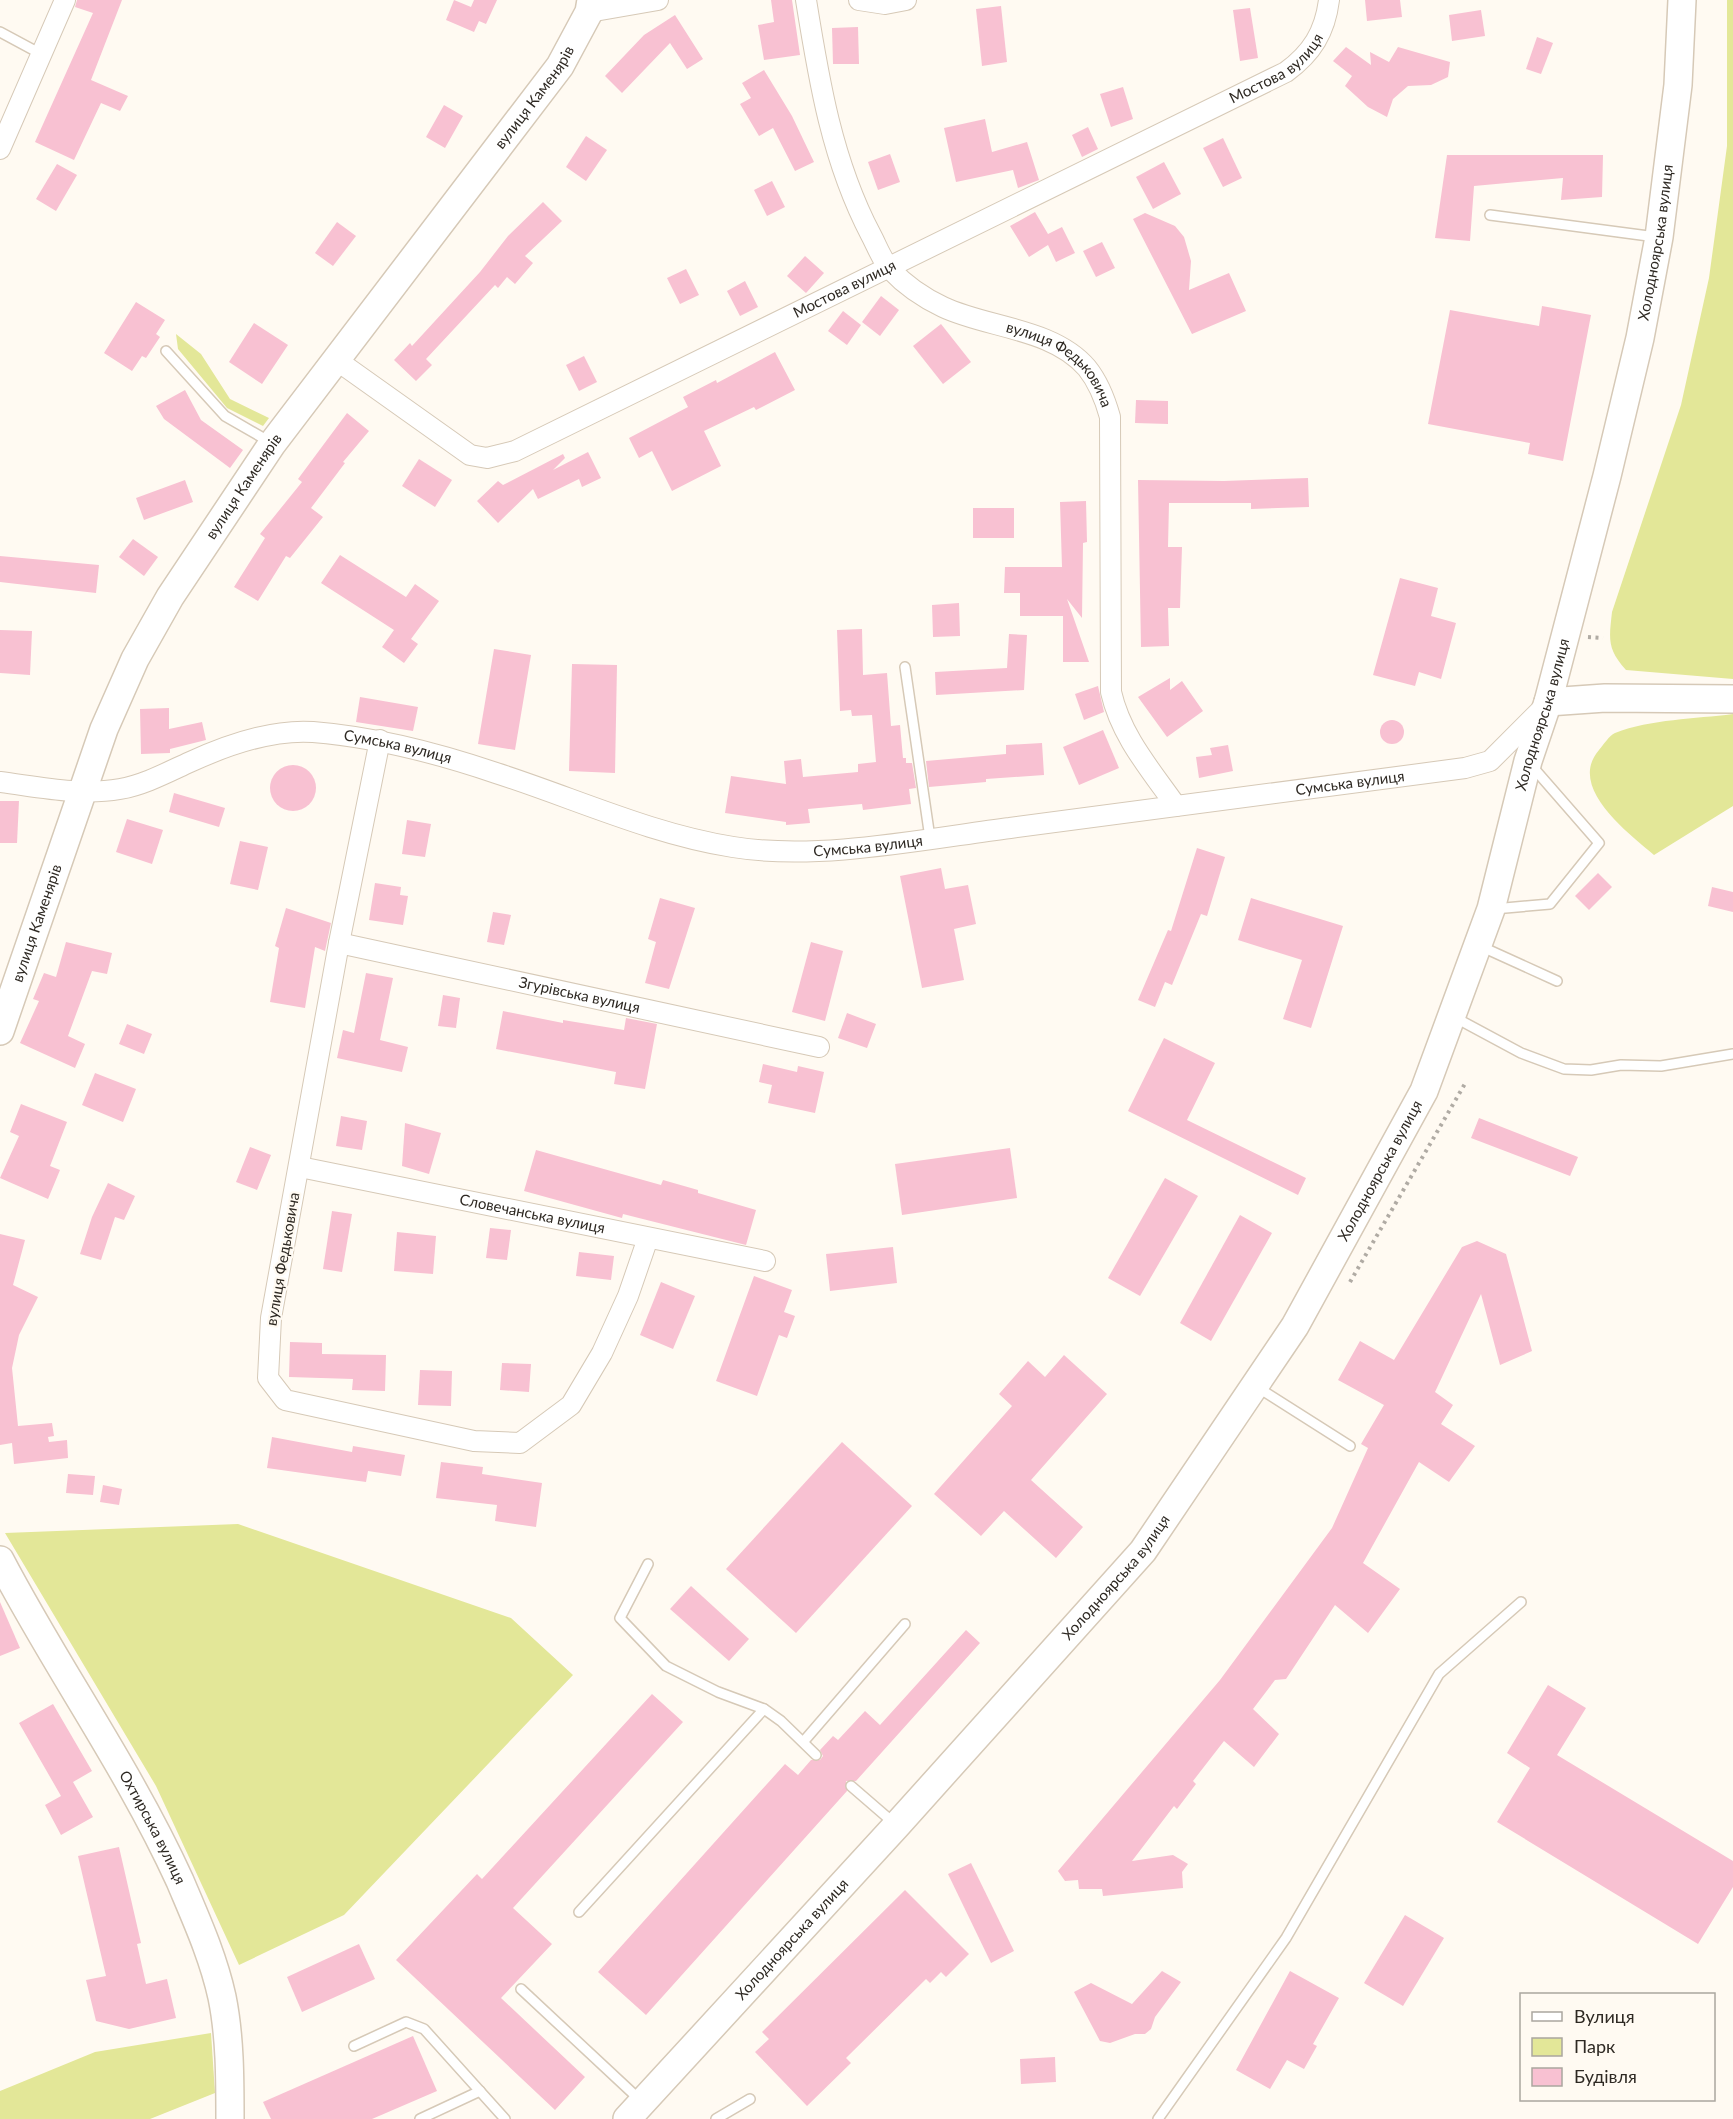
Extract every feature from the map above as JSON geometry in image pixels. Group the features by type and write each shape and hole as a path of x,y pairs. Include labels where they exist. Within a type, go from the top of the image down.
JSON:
{"main road":[{"name":"Холодноярська вулиця","path":"634,2111 897,1825 1143,1551 1257,1387 1295,1326 1424,1091 1491,909 1528,761 1548,702 1607,476 1640,338 1659,237 1678,86 1682,0"},
{"name":"вулиця Каменярів","path":"0,1031 80,792 135,659 170,597 272,444 560,66 590,6"},
{"path":"1548,702 1615,698 1733,699"},
{"name":"Охтирська вулиця","path":"0,1560 29,1617 69,1677 163,1844 204,1934 222,1997 230,2072 230,2119"}],"street":[{"path":"0,149 65,0"},
{"path":"590,6 658,0"},
{"name":"вулиця Федьковича","path":"806,0 817,70 842,173 889,269 914,291 944,308 998,323 1072,354 1087,368 1103,392 1110,417 1111,692 1116,714 1128,739 1176,806"},
{"path":"859,0 885,4 906,0"},
{"name":"Мостова вулиця","path":"335,359 470,455 488,458 515,451 1286,72 1313,48 1324,27 1329,0"},
{"name":"Сумська вулиця","path":"0,782 80,792 121,789 152,780 210,753 264,736 308,731 380,740 496,773 626,820 733,848 790,851 930,838 1465,768 1490,761 1520,734 1548,702"},
{"name":"вулиця Федьковича","path":"380,740 339,943 271,1318 268,1378 285,1400 474,1441 520,1443 571,1405 602,1353 628,1296 648,1238"},
{"name":"Згурівська вулиця","path":"339,943 819,1047"},
{"name":"Словечанська вулиця","path":"300,1167 765,1261"}],"lane":[{"path":"0,32 42,54"},
{"path":"1490,215 1659,237"},
{"path":"166,351 225,416 272,444"},
{"path":"905,667 930,838"},
{"path":"1491,909 1550,904 1599,843 1528,761"},
{"path":"1478,945 1557,981"},
{"path":"1452,1016 1521,1053 1564,1069 1591,1070 1621,1065 1661,1066 1733,1054"},
{"path":"1257,1387 1350,1446"},
{"path":"648,1564 620,1618 666,1666 718,1692 764,1709 804,1741 816,1755"},
{"path":"1158,2119 1286,1938 1439,1674 1521,1602"},
{"path":"804,1741 905,1624"},
{"path":"579,1912 764,1709"},
{"path":"851,1786 897,1825"},
{"path":"521,1989 634,2111"},
{"path":"354,2046 406,2022 424,2029 505,2119"},
{"path":"420,2119 480,2091"},
{"path":"716,2119 750,2099"}],"path":[{"path":"1346,1288 1466,1082"}],"green space":[{"path":"1727,0 1733,0 1733,679 1626,670 1612,650 1610,637 1612,612 1681,405 1709,278 1727,146"},
{"path":"176,334 201,354 230,399 269,418 263,426 227,408 178,349"},
{"path":"1733,714 1733,806 1654,855 1604,808 1590,779 1591,764 1599,750 1613,734 1629,728 1658,722"},
{"path":"238,1524 511,1618 573,1675 344,1915 239,1965 156,1786 5,1533"},
{"path":"211,2033 215,2093 150,2119 0,2119 0,2091 95,2052"}],"building":[{"path":"77,0 122,0 91,80 128,96 120,111 101,103 74,160 35,142 93,13 75,7"},
{"path":"454,0 471,7 474,0 497,0 486,24 479,21 474,32 446,20"},
{"path":"771,0 792,0 800,55 764,60 758,25 774,22"},
{"path":"1365,0 1400,0 1402,17 1367,21"},
{"path":"1001,6 1007,62 982,66 976,9"},
{"path":"1250,8 1258,58 1240,61 1233,10"},
{"path":"1481,10 1485,36 1452,41 1449,15"},
{"path":"675,15 703,59 687,69 670,43 622,93 605,76 644,35"},
{"path":"858,27 859,64 833,64 832,28"},
{"path":"1537,37 1553,43 1541,74 1526,69"},
{"path":"1346,47 1371,65 1370,52 1389,62 1398,47 1450,62 1448,77 1431,85 1408,86 1393,99 1387,117 1368,107 1345,86 1352,76 1333,61"},
{"path":"764,70 792,116 814,162 795,171 773,128 759,136 740,104 751,98 742,83"},
{"path":"1123,87 1133,119 1111,127 1100,94"},
{"path":"444,105 463,116 445,148 426,137"},
{"path":"985,119 992,152 1027,142 1039,180 1018,188 1013,170 956,182 944,128"},
{"path":"1088,127 1098,149 1082,157 1072,135"},
{"path":"586,136 607,150 586,181 566,167"},
{"path":"1223,138 1242,178 1223,187 1203,148"},
{"path":"890,154 900,182 878,190 868,162"},
{"path":"1447,155 1603,155 1602,197 1561,200 1563,178 1474,186 1470,241 1435,238"},
{"path":"1164,162 1181,194 1153,209 1136,177"},
{"path":"57,164 77,175 56,211 36,199"},
{"path":"772,181 785,207 767,216 754,190"},
{"path":"543,202 562,221 525,256 533,263 515,284 507,277 498,288 495,285 426,359 432,365 416,381 394,360 410,343 412,346 480,272 508,236"},
{"path":"1035,212 1048,234 1062,227 1075,253 1056,262 1048,245 1029,257 1010,226"},
{"path":"1145,213 1175,226 1184,237 1191,261 1189,290 1229,273 1246,311 1192,334 1133,219"},
{"path":"337,222 356,236 333,266 315,253"},
{"path":"1102,242 1115,268 1096,277 1083,251"},
{"path":"805,256 824,273 806,293 787,276"},
{"path":"686,269 699,295 680,304 667,278"},
{"path":"745,281 758,307 740,316 727,291"},
{"path":"881,296 899,310 880,336 862,322"},
{"path":"136,302 165,320 156,334 160,337 146,358 142,356 132,371 104,353"},
{"path":"1542,306 1591,315 1563,461 1528,454 1530,443 1428,424 1450,310 1539,326"},
{"path":"843,311 861,325 847,345 828,331"},
{"path":"254,323 288,345 262,384 229,362"},
{"path":"941,324 971,362 943,384 913,346"},
{"path":"775,352 795,390 756,410 754,407 704,431 721,466 672,491 652,451 639,458 629,438 688,407 683,397 716,380 717,383"},
{"path":"584,356 597,382 579,391 566,365"},
{"path":"185,390 201,420 243,450 230,468 164,419 156,406"},
{"path":"1136,400 1168,401 1168,424 1135,423"},
{"path":"347,413 369,431 343,462 345,463 311,508 323,517 290,558 286,556 258,601 234,587 265,538 260,534 302,482 298,479"},
{"path":"588,452 601,478 582,487 579,479 538,499 533,489 498,523 477,501 498,481 503,485 563,454 565,458 553,470"},
{"path":"419,459 452,480 435,507 402,486"},
{"path":"1308,478 1309,507 1251,509 1251,503 1169,503 1168,547 1182,547 1180,608 1168,608 1169,646 1141,647 1138,480 1224,481"},
{"path":"185,480 193,502 144,520 136,498"},
{"path":"1086,501 1087,542 1083,543 1082,618 1067,599 1089,662 1063,662 1063,616 1020,616 1020,593 1004,593 1005,567 1062,567 1060,502"},
{"path":"973,508 1014,508 1014,538 973,538"},
{"path":"133,539 158,557 144,576 119,557"},
{"path":"340,555 406,597 415,584 439,601 411,639 418,644 404,663 382,647 394,630 321,583"},
{"path":"0,556 99,565 96,593 0,582"},
{"path":"1400,578 1438,588 1431,616 1456,623 1441,679 1419,672 1415,686 1373,675"},
{"path":"959,603 960,636 933,637 932,605"},
{"path":"862,629 863,675 887,673 891,726 900,725 903,758 906,758 906,763 912,763 916,788 909,789 911,804 863,810 862,804 808,809 810,823 786,825 786,822 725,813 731,776 786,784 784,761 801,759 803,777 858,772 858,764 876,762 872,715 852,716 851,710 840,711 837,630"},
{"path":"0,630 32,631 30,675 0,673"},
{"path":"1009,634 1027,635 1024,690 936,695 935,672 1007,668"},
{"path":"494,649 531,655 515,750 478,744"},
{"path":"572,664 617,665 615,773 569,771"},
{"path":"1170,678 1170,690 1182,681 1203,711 1167,737 1138,697"},
{"path":"1098,686 1104,712 1084,720 1075,694"},
{"path":"360,697 418,707 413,731 356,722"},
{"path":"169,708 169,729 202,722 206,740 170,749 170,753 141,754 140,709"},
{"path":"1392,720 1397,721 1403,727 1403,737 1397,743 1392,744 1387,743 1381,737 1380,732 1381,727 1387,721"},
{"path":"1103,730 1119,768 1079,785 1063,747"},
{"path":"1042,743 1044,775 986,779 986,782 929,787 926,761 1006,754 1006,745"},
{"path":"1228,745 1233,771 1199,778 1196,757 1212,755 1210,748"},
{"path":"293,765 309,772 316,788 309,804 293,811 277,804 270,788 277,772"},
{"path":"174,793 225,808 219,827 169,812"},
{"path":"0,801 19,801 17,843 0,843"},
{"path":"127,819 163,830 152,864 116,852"},
{"path":"407,820 431,824 425,857 402,854"},
{"path":"240,841 268,847 258,890 230,884"},
{"path":"1197,848 1225,857 1207,916 1201,914 1172,985 1165,982 1155,1007 1138,1000 1168,930 1171,931"},
{"path":"941,868 945,889 968,885 976,924 954,929 964,980 922,988 900,876"},
{"path":"1598,873 1612,887 1589,910 1575,896"},
{"path":"375,883 401,887 400,895 408,896 403,925 369,920"},
{"path":"1712,887 1733,892 1733,912 1708,906"},
{"path":"660,898 695,908 669,989 645,983 656,942 648,939"},
{"path":"1251,898 1343,926 1311,1028 1283,1019 1302,960 1238,940"},
{"path":"286,908 331,923 325,951 315,947 305,1008 270,1002 279,948 275,946"},
{"path":"493,912 511,915 504,945 487,942"},
{"path":"66,942 112,953 107,974 92,971 68,1036 85,1044 75,1068 20,1043 39,1001 33,999 44,973 56,977"},
{"path":"811,942 843,951 825,1021 792,1012"},
{"path":"366,973 393,978 380,1040 408,1047 402,1072 337,1058 343,1030 354,1033"},
{"path":"443,995 460,998 456,1028 438,1026"},
{"path":"503,1011 563,1023 563,1020 624,1030 626,1018 657,1024 645,1089 614,1084 616,1072 496,1049"},
{"path":"847,1013 876,1024 867,1048 838,1038"},
{"path":"127,1024 152,1034 144,1054 119,1044"},
{"path":"1164,1038 1215,1063 1187,1120 1306,1178 1298,1195 1128,1111"},
{"path":"763,1064 797,1072 798,1066 824,1072 815,1113 768,1103 772,1085 759,1082"},
{"path":"95,1073 136,1089 123,1122 82,1105"},
{"path":"21,1104 67,1122 50,1166 60,1170 48,1199 0,1178 19,1136 10,1132"},
{"path":"341,1116 367,1121 362,1150 336,1146"},
{"path":"1479,1118 1578,1157 1570,1176 1471,1138"},
{"path":"405,1123 441,1133 429,1174 402,1166"},
{"path":"250,1147 271,1155 257,1190 236,1182"},
{"path":"1010,1148 1017,1198 902,1215 895,1164"},
{"path":"536,1150 661,1185 663,1180 756,1210 746,1245 623,1214 622,1218 524,1191"},
{"path":"1165,1178 1198,1196 1140,1296 1108,1278"},
{"path":"108,1183 135,1196 124,1220 115,1217 101,1260 80,1254 92,1217"},
{"path":"332,1211 352,1214 342,1272 323,1269"},
{"path":"1240,1215 1272,1233 1211,1341 1180,1323"},
{"path":"490,1228 511,1230 507,1260 486,1258"},
{"path":"397,1232 436,1236 433,1274 394,1271"},
{"path":"0,1234 25,1240 13,1285 38,1297 19,1335 12,1368 18,1426 52,1423 54,1436 48,1437 49,1442 67,1440 68,1458 14,1464 12,1443 0,1445"},
{"path":"1477,1241 1506,1254 1532,1351 1500,1365 1481,1294 1435,1392 1453,1405 1441,1424 1475,1446 1449,1482 1419,1462 1363,1563 1400,1589 1368,1633 1335,1605 1286,1679 1275,1680 1253,1709 1279,1734 1254,1767 1224,1741 1193,1781 1196,1784 1177,1809 1174,1806 1132,1861 1173,1855 1188,1864 1182,1872 1183,1888 1103,1896 1102,1889 1079,1889 1078,1880 1065,1881 1058,1871 1220,1680 1332,1528 1368,1448 1361,1444 1384,1405 1338,1380 1360,1341 1394,1360 1462,1247"},
{"path":"893,1247 897,1283 830,1291 826,1254"},
{"path":"579,1252 614,1256 611,1280 576,1276"},
{"path":"754,1276 792,1290 784,1312 795,1316 787,1338 779,1335 757,1396 716,1381"},
{"path":"661,1282 695,1296 673,1349 640,1335"},
{"path":"290,1342 322,1343 322,1354 386,1355 385,1391 352,1390 353,1379 289,1377"},
{"path":"1064,1355 1107,1394 1031,1480 1083,1527 1056,1558 1004,1511 981,1536 934,1494 1012,1406 999,1394 1028,1361 1045,1377"},
{"path":"502,1363 531,1364 529,1392 500,1390"},
{"path":"420,1370 452,1371 451,1406 418,1405"},
{"path":"272,1437 352,1452 353,1446 405,1455 401,1476 368,1471 366,1482 267,1468"},
{"path":"842,1442 912,1506 796,1633 726,1569"},
{"path":"441,1462 483,1467 482,1474 542,1483 536,1527 495,1521 497,1505 436,1498"},
{"path":"68,1474 95,1476 93,1495 66,1493"},
{"path":"103,1485 122,1489 119,1505 100,1502"},
{"path":"691,1586 749,1639 729,1661 670,1609"},
{"path":"0,1602 20,1648 0,1656"},
{"path":"966,1630 980,1643 856,1781 846,1781 847,1791 646,2015 598,1972 785,1764 798,1775 811,1760 820,1760 823,1756 820,1750 833,1736 838,1740 865,1711 880,1725"},
{"path":"1548,1685 1586,1708 1557,1755 1733,1861 1733,1887 1698,1944 1497,1822 1530,1768 1507,1753"},
{"path":"652,1694 683,1722 513,1908 552,1944 501,1998 585,2077 555,2110 396,1960 477,1874 482,1879"},
{"path":"53,1704 92,1771 73,1782 93,1817 61,1835 45,1805 61,1796 19,1723"},
{"path":"119,1847 141,1943 137,1944 146,1984 167,1979 176,2018 129,2029 96,2021 86,1980 106,1976 78,1856"},
{"path":"971,1863 1014,1951 991,1963 948,1874"},
{"path":"905,1890 969,1954 946,1977 941,1972 930,1983 926,1979 846,2058 851,2063 807,2106 755,2052 769,2039 762,2032"},
{"path":"1405,1915 1444,1938 1403,2006 1364,1983"},
{"path":"359,1944 375,1979 302,2012 287,1977"},
{"path":"1162,1971 1181,1982 1155,2017 1151,2029 1145,2034 1135,2034 1110,2043 1100,2041 1074,1992 1091,1983 1132,2004"},
{"path":"1290,1971 1339,1998 1313,2044 1317,2046 1304,2069 1287,2060 1270,2089 1236,2070"},
{"path":"413,2036 437,2091 372,2119 271,2119 263,2102"},
{"path":"1055,2057 1056,2082 1021,2084 1020,2059"}]}
